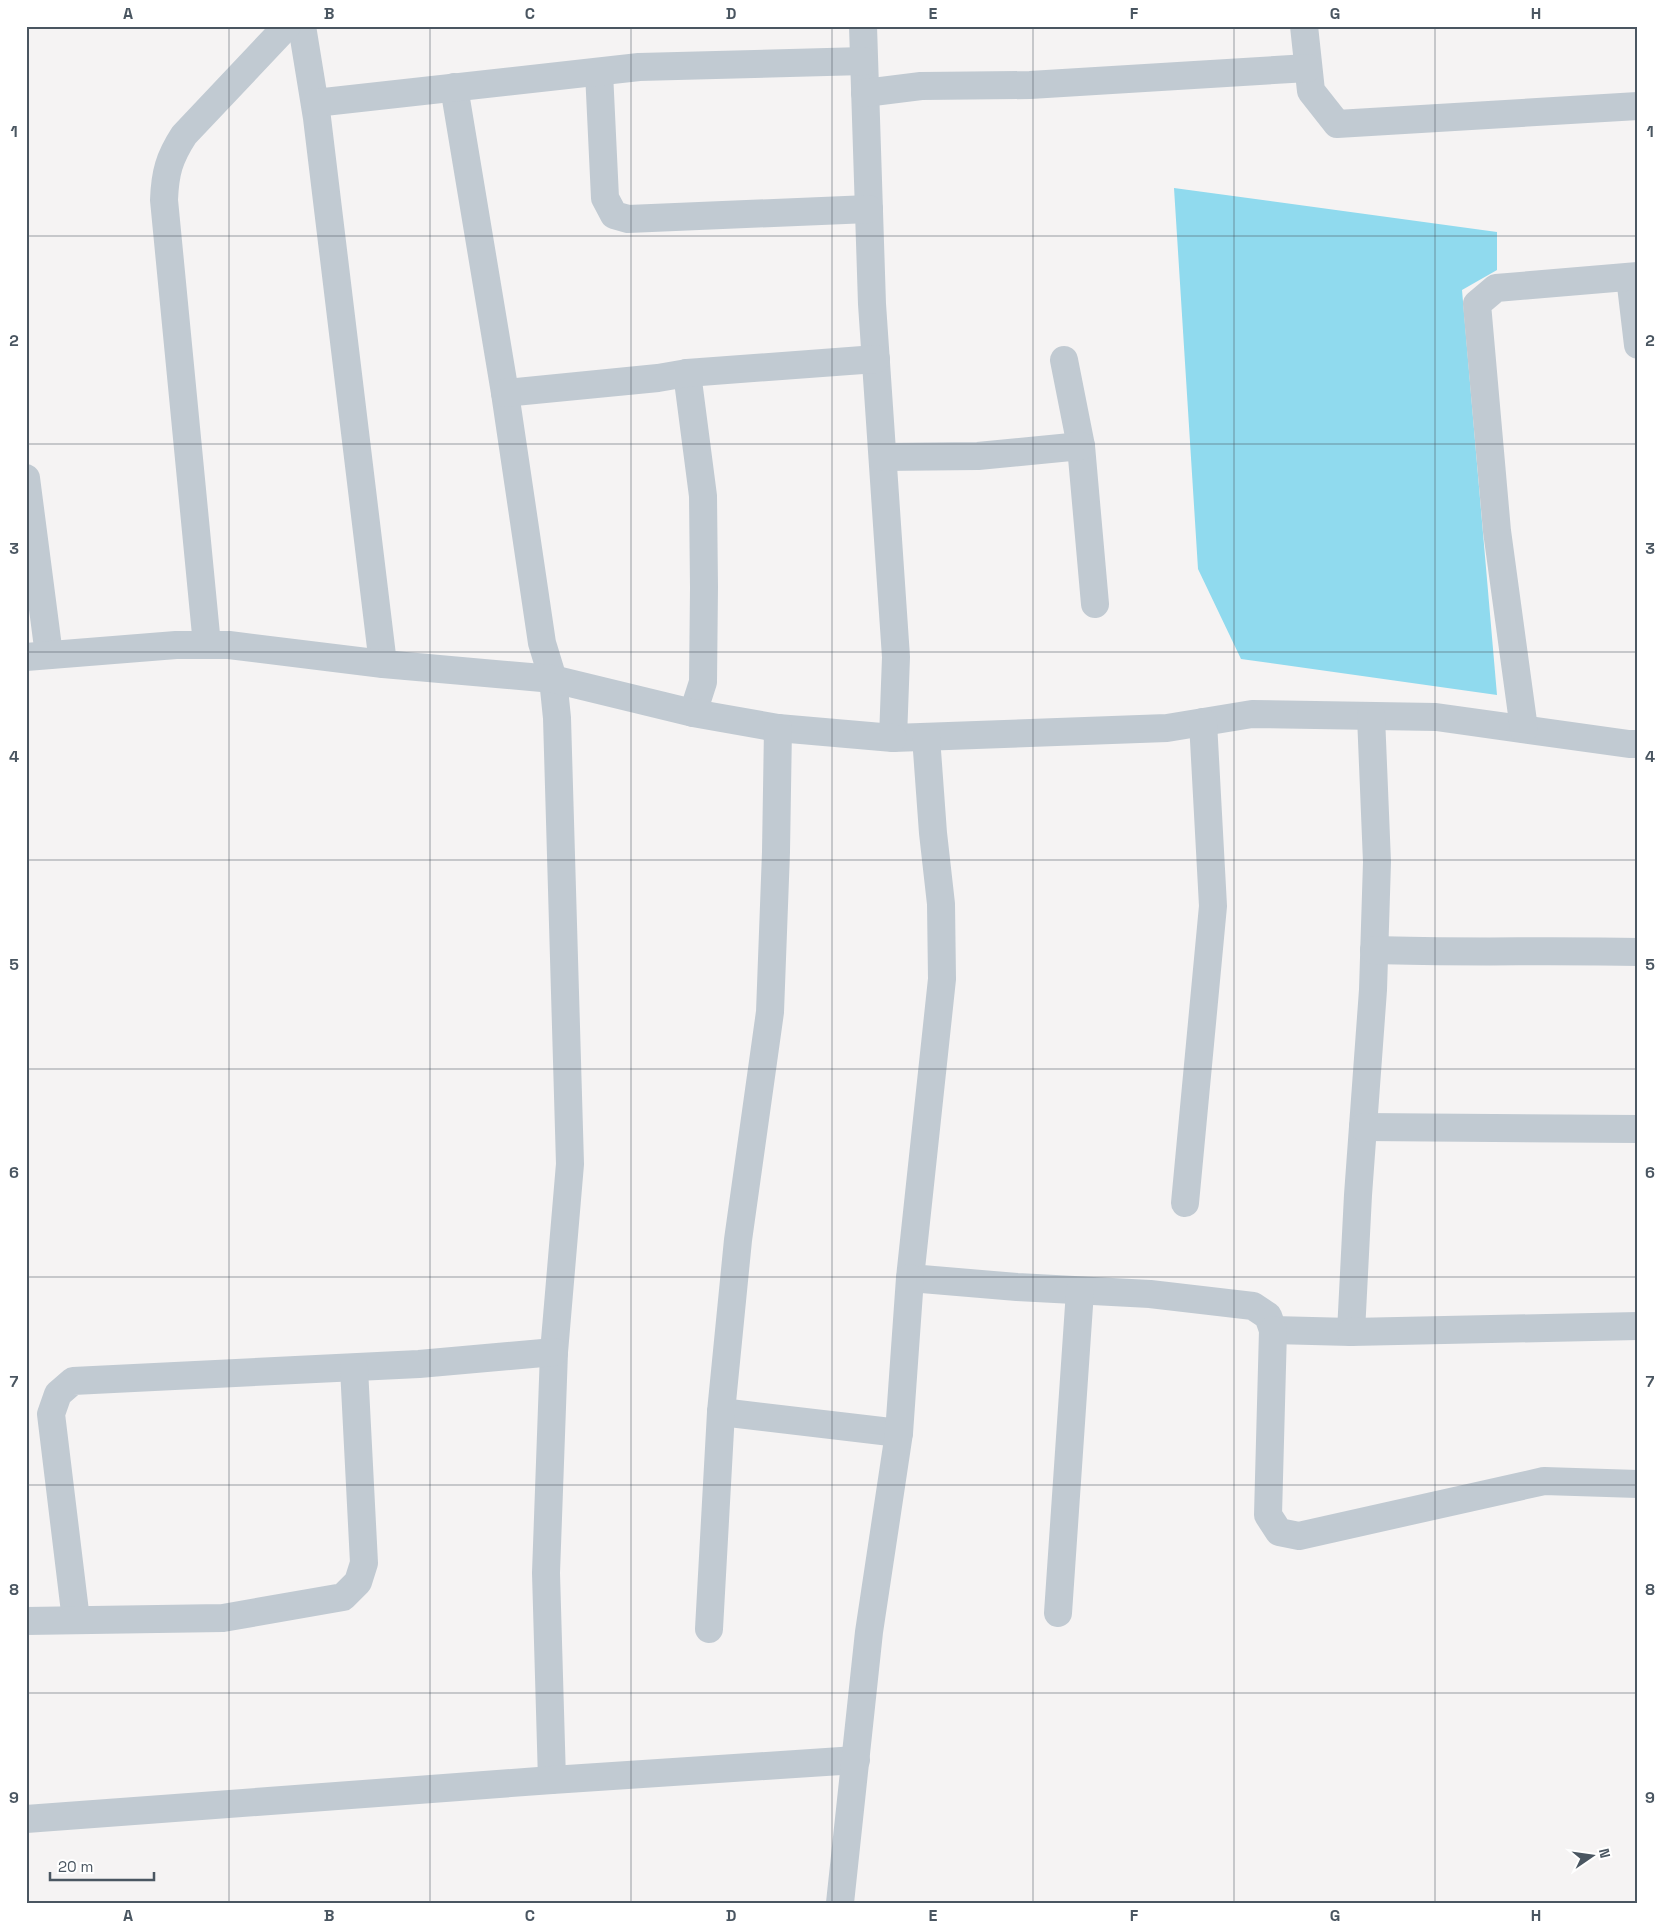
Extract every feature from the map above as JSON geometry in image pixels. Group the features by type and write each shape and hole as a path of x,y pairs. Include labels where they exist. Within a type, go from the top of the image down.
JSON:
{"street":[{"path":"207,645 164,200 165,177 172,154 184,135 287,26"},
{"path":"302,26 314,103 383,664"},
{"path":"863,26 872,304 896,657 893,738"},
{"path":"1304,26 1311,91 1337,124 1638,106"},
{"path":"314,103 638,67 864,61"},
{"path":"865,93 921,86 1030,85 1308,68"},
{"path":"599,72 605,198 614,215 628,219 869,209"},
{"path":"454,87 505,393 542,643 553,679 558,728 570,1164 554,1352 546,1573 552,1780"},
{"path":"1524,729 1496,531 1477,304 1496,288 1634,277 1638,345"},
{"path":"505,393 658,378 686,373 876,359"},
{"path":"1064,360 1081,446 1095,604"},
{"path":"686,373 702,496 704,586 703,682 693,713"},
{"path":"883,458 978,456 1081,446"},
{"path":"26,478 38,656 176,645 229,644 383,664 553,679 693,713 778,728 893,738 1167,728 1252,714 1436,717 1638,744"},
{"path":"1351,1332 1374,950 1377,862 1371,716"},
{"path":"1185,1204 1213,906 1203,722"},
{"path":"709,1629 721,1412 738,1240 770,1012 778,728"},
{"path":"840,1903 869,1632 899,1433 910,1278 942,979 941,904 932,833 926,737"},
{"path":"1374,950 1437,952 1570,950 1638,952"},
{"path":"1363,1127 1638,1129"},
{"path":"910,1278 1080,1291 1150,1294 1252,1306 1268,1316 1273,1330 1268,1515 1279,1532 1299,1536 1488,1492 1544,1481 1638,1484"},
{"path":"1058,1613 1080,1291"},
{"path":"1273,1330 1351,1332 1638,1326"},
{"path":"76,1620 52,1414 58,1394 72,1382 419,1364 554,1352"},
{"path":"26,1621 223,1618 343,1597 358,1582 364,1563 354,1368"},
{"path":"721,1412 899,1433"},
{"path":"26,1819 552,1780 856,1760"}],"water":[{"path":"1174,188 1497,232 1497,270 1462,290 1497,695 1241,659 1198,569"}]}
